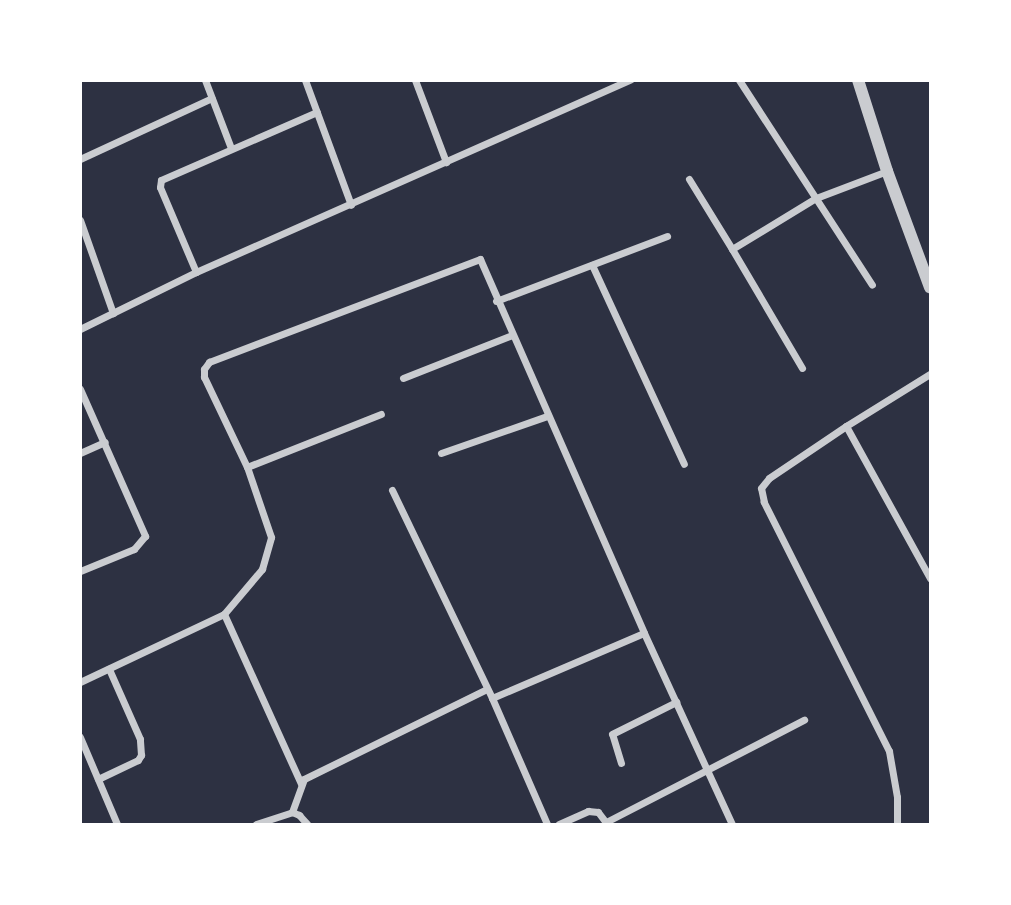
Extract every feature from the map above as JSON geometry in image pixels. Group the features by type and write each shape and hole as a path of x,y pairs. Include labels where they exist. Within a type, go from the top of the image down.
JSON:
{"street":[{"path":"205,80 231,148"},
{"path":"305,80 351,205"},
{"path":"415,80 446,162"},
{"path":"80,328 196,272 630,80"},
{"path":"739,80 872,285"},
{"path":"860,81 887,172 929,282"},
{"path":"80,159 212,98"},
{"path":"196,272 160,187 161,180 317,112"},
{"path":"732,249 816,198 887,172"},
{"path":"689,180 802,368"},
{"path":"80,220 113,313"},
{"path":"496,300 667,236"},
{"path":"80,682 225,614 262,569 271,537 247,467 204,377 204,369 209,362 481,259 547,416 732,824"},
{"path":"592,265 684,464"},
{"path":"403,378 512,335"},
{"path":"897,824 897,797 889,751 764,502 761,488 769,478 846,426 930,374"},
{"path":"80,571 134,548 145,536 105,442 81,394"},
{"path":"247,467 381,414"},
{"path":"441,453 547,416"},
{"path":"846,426 930,578"},
{"path":"80,453 105,442"},
{"path":"392,490 492,698 547,824"},
{"path":"225,614 301,784"},
{"path":"492,698 644,633"},
{"path":"98,779 138,760 141,755 139,739 109,669"},
{"path":"292,812 304,779 487,689"},
{"path":"621,763 612,734 676,702"},
{"path":"559,824 588,811 598,812 606,823 706,768 804,720"},
{"path":"80,737 117,824"},
{"path":"256,824 292,812 307,824"}]}
